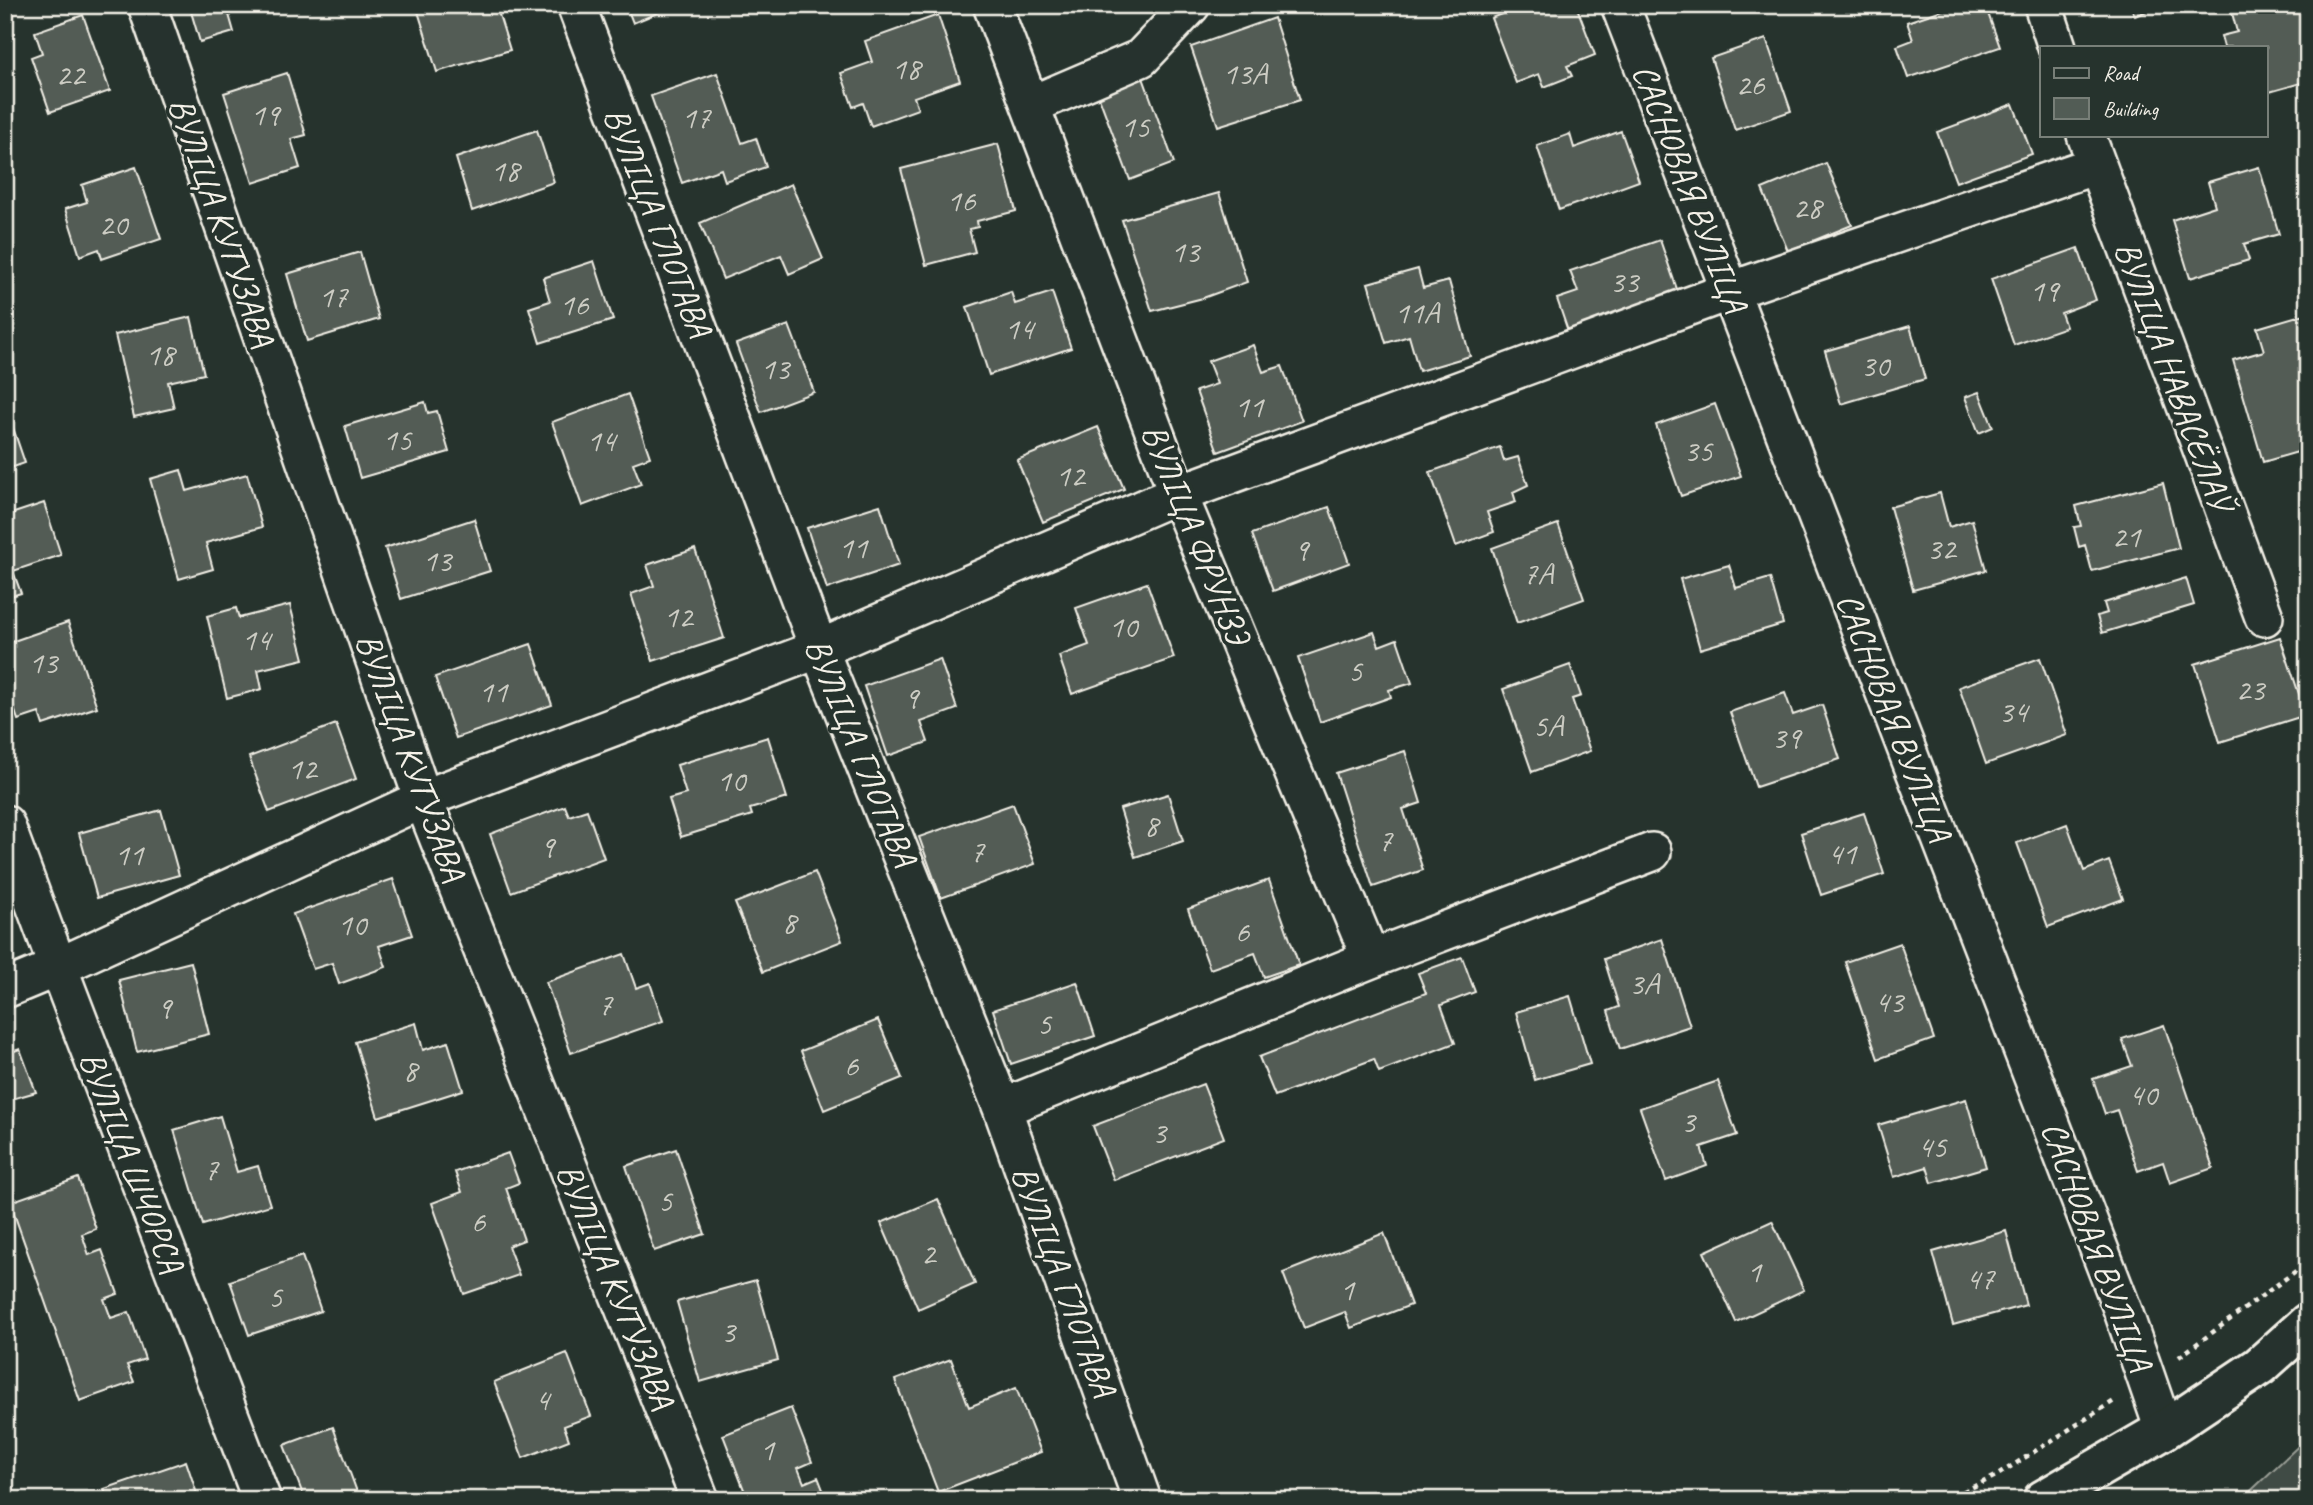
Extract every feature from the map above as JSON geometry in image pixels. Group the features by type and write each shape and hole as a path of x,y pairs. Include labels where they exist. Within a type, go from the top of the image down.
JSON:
{"main road":[{"path":"2043,1500 2164,1430 2260,1366 2308,1323"}],"street":[{"name":"ВУЛІЦА КУТУЗАВА","path":"147,5 423,799 700,1500"},
{"name":"ВУЛІЦА ГЛОТАВА","path":"576,5 819,649 1002,1108 1142,1500"},
{"name":"ВУЛІЦА ФРУНЗЭ","path":"992,5 1178,494 1371,959"},
{"path":"1031,105 1141,58 1191,5"},
{"name":"САСНОВАЯ ВУЛІЦА","path":"1620,5 2123,1311 2164,1430"},
{"path":"2043,5 2057,46"},
{"path":"5,989 58,968 423,799 819,649 1178,494 1730,291 2091,150"},
{"name":"ВУЛІЦА НАВАСЁЛАЎ","path":"2091,150 2264,617"},
{"name":"ВУЛІЦА ШЧОРСА","path":"5,824 262,1500"},
{"path":"1002,1108 1371,959 1652,852"}],"shaded area":[{"path":"2308,1437 2308,1500 2241,1500"}],"building":[{"path":"189,5 238,5 239,8 228,11 234,32 200,42"},
{"path":"416,5 496,5 510,50 437,72"},
{"path":"626,5 663,5 665,10 633,23"},
{"path":"1525,5 1576,5 1595,55 1567,66 1572,76 1544,87 1539,74 1516,83 1491,18"},
{"path":"1957,5 1985,5 2000,47 1908,78 1897,46 1913,40 1907,22"},
{"path":"2130,5 2161,5 2135,16"},
{"path":"2244,5 2301,5 2305,19 2308,18 2308,81 2268,92 2268,46 2224,46 2221,36 2237,32 2231,9"},
{"path":"83,15 110,91 50,112 31,57 42,53 35,32"},
{"path":"938,15 960,81 914,97 918,109 871,126 863,103 853,107 841,73 872,62 865,41"},
{"path":"1274,18 1300,100 1218,126 1191,47"},
{"path":"1766,39 1791,111 1735,130 1711,58"},
{"path":"1141,72 1174,163 1130,180 1096,89"},
{"path":"287,73 306,135 291,139 300,168 253,183 224,93"},
{"path":"717,73 742,143 756,138 766,167 725,181 721,169 682,183 651,96"},
{"path":"2013,104 2032,154 1956,182 1937,132"},
{"path":"537,130 554,182 472,211 456,158"},
{"path":"1621,131 1639,181 1559,210 1537,146 1570,134 1574,148"},
{"path":"998,144 1016,211 977,221 978,227 969,229 975,252 926,265 901,169"},
{"path":"1826,163 1852,225 1788,251 1762,189"},
{"path":"136,167 161,239 102,259 99,249 80,256 65,209 87,202 82,185"},
{"path":"2259,167 2279,234 2244,244 2249,260 2190,278 2172,220 2215,206 2208,182"},
{"path":"791,184 823,259 789,274 781,255 723,279 700,223"},
{"path":"1219,193 1247,282 1203,298 1152,311 1122,220"},
{"path":"1660,240 1679,295 1569,334 1557,299 1578,292 1570,271"},
{"path":"2078,248 2096,300 2061,313 2066,327 2014,345 1991,279"},
{"path":"360,252 379,319 307,341 287,274"},
{"path":"594,261 613,320 540,343 529,308 550,301 543,278"},
{"path":"1418,269 1423,288 1449,281 1470,356 1419,371 1409,336 1386,343 1368,283"},
{"path":"1011,292 1015,304 1052,292 1071,348 989,375 967,307"},
{"path":"2308,313 2308,449 2263,462 2233,360 2264,351 2257,328"},
{"path":"191,317 204,374 168,382 174,408 134,417 115,335"},
{"path":"789,325 814,392 761,412 736,344"},
{"path":"1910,326 1925,379 1841,404 1825,351"},
{"path":"1253,345 1263,372 1282,366 1302,421 1218,452 1196,391 1217,384 1208,361"},
{"path":"1979,392 1993,427 1979,433 1965,397"},
{"path":"628,394 650,457 633,463 641,484 582,506 552,422"},
{"path":"425,402 428,413 437,411 449,452 360,478 345,426"},
{"path":"1715,404 1741,476 1681,496 1656,425"},
{"path":"9,416 25,463 5,470 5,417"},
{"path":"1098,427 1124,489 1043,522 1017,460"},
{"path":"1500,447 1504,461 1518,457 1528,485 1513,492 1516,502 1487,512 1494,532 1456,546 1430,472"},
{"path":"181,470 187,491 247,474 262,527 206,543 213,569 179,579 150,479"},
{"path":"2163,483 2179,548 2092,571 2085,545 2079,547 2074,527 2081,526 2076,506"},
{"path":"1940,493 1949,527 1972,520 1986,570 1913,590 1890,507"},
{"path":"44,503 61,555 13,571 21,593 5,598 5,516"},
{"path":"880,505 899,565 827,589 807,528"},
{"path":"1329,507 1349,563 1273,591 1252,534"},
{"path":"474,519 490,571 401,599 385,548"},
{"path":"1558,524 1584,599 1517,623 1492,548"},
{"path":"695,549 724,638 653,661 631,594 654,586 647,565"},
{"path":"1729,565 1736,588 1770,578 1783,624 1700,649 1680,579"},
{"path":"2186,578 2194,605 2102,633 2097,616 2107,613 2104,603"},
{"path":"1147,583 1174,658 1072,694 1059,656 1089,645 1076,608"},
{"path":"290,605 304,659 258,670 262,689 227,698 207,616 236,608 239,618"},
{"path":"68,622 97,707 43,725 39,713 18,720 5,681 5,644"},
{"path":"1374,632 1379,646 1397,639 1412,683 1389,690 1391,697 1320,722 1298,658"},
{"path":"2280,637 2306,715 2220,742 2195,664"},
{"path":"531,644 552,705 456,738 435,677"},
{"path":"2040,658 2067,735 1986,764 1959,687"},
{"path":"940,659 957,709 921,722 928,742 888,756 864,686"},
{"path":"1570,665 1581,696 1572,699 1590,751 1532,772 1503,689"},
{"path":"1785,693 1793,715 1822,705 1840,759 1756,787 1730,712"},
{"path":"336,724 356,779 269,812 249,757"},
{"path":"768,737 787,798 750,809 752,815 681,837 669,799 686,794 677,765"},
{"path":"1405,751 1421,803 1403,809 1423,870 1373,887 1336,773"},
{"path":"1168,794 1183,841 1135,857 1120,809"},
{"path":"1013,804 1035,864 941,898 919,837"},
{"path":"565,806 569,816 587,810 604,858 511,892 490,834"},
{"path":"161,810 179,875 97,898 79,833"},
{"path":"1864,813 1884,874 1821,895 1801,833"},
{"path":"2067,824 2084,871 2109,861 2123,899 2048,927 2017,843"},
{"path":"815,872 842,941 763,972 735,903"},
{"path":"393,879 412,935 379,946 386,967 339,984 332,963 313,969 293,914"},
{"path":"1269,880 1299,965 1264,977 1255,953 1210,969 1188,909"},
{"path":"1662,939 1690,1026 1620,1049 1608,1011 1619,1007 1604,959"},
{"path":"1900,943 1934,1039 1878,1059 1845,962"},
{"path":"624,954 636,988 650,983 663,1021 571,1053 546,982"},
{"path":"1462,957 1475,992 1441,1005 1455,1043 1379,1072 1374,1059 1275,1096 1259,1057 1426,993 1418,973"},
{"path":"191,962 209,1034 137,1052 119,980"},
{"path":"1077,982 1095,1036 1011,1064 993,1010"},
{"path":"1570,996 1590,1064 1535,1080 1516,1012"},
{"path":"878,1020 902,1078 824,1110 801,1051"},
{"path":"416,1023 423,1050 448,1042 463,1090 378,1117 355,1042"},
{"path":"2164,1025 2213,1168 2170,1183 2163,1162 2138,1171 2117,1110 2105,1114 2093,1079 2132,1066 2122,1039"},
{"path":"20,1049 36,1092 5,1101 5,1054"},
{"path":"1718,1081 1737,1135 1701,1147 1707,1166 1666,1181 1640,1108"},
{"path":"1203,1084 1224,1138 1114,1180 1093,1126"},
{"path":"1966,1099 1986,1167 1932,1183 1927,1167 1894,1177 1878,1125"},
{"path":"220,1116 237,1172 258,1166 270,1205 203,1225 174,1130"},
{"path":"676,1149 705,1234 654,1251 626,1166"},
{"path":"508,1153 519,1183 506,1188 524,1240 508,1246 519,1275 464,1294 432,1203 462,1192 455,1172"},
{"path":"78,1178 96,1229 82,1234 89,1255 102,1250 118,1294 104,1299 111,1318 129,1312 145,1359 127,1365 134,1382 80,1401 10,1202"},
{"path":"938,1199 975,1284 918,1309 881,1223"},
{"path":"1772,1221 1804,1290 1736,1322 1704,1252"},
{"path":"2006,1231 2026,1305 1953,1325 1933,1252"},
{"path":"1384,1233 1411,1305 1351,1328 1345,1312 1304,1328 1283,1273"},
{"path":"302,1256 321,1311 249,1335 230,1281"},
{"path":"756,1280 778,1360 700,1382 677,1302"},
{"path":"567,1353 591,1416 564,1426 569,1440 523,1458 494,1382"},
{"path":"951,1359 969,1407 1016,1388 1041,1452 938,1492 895,1380"},
{"path":"791,1408 812,1462 798,1468 804,1483 818,1477 827,1500 748,1500 723,1435"},
{"path":"333,1427 360,1500 305,1500 284,1445"},
{"path":"186,1461 199,1500 108,1500 104,1489"}]}
